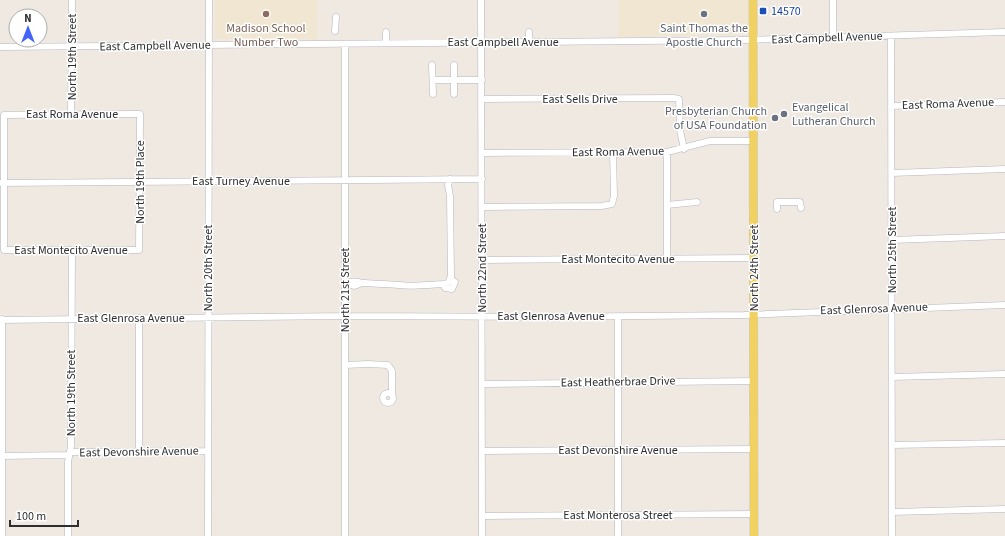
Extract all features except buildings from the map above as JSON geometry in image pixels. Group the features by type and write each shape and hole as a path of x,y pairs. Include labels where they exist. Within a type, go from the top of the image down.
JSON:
{"main road":[{"name":"North 24th Street","path":"754,0 754,536"}],"street":[{"name":"North 19th Street","path":"71,114 72,0"},
{"name":"North 20th Street","path":"208,536 209,0"},
{"name":"North 22nd Street","path":"481,0 482,536"},
{"path":"833,0 833,38"},
{"path":"335,31 336,17"},
{"path":"386,32 386,43"},
{"path":"529,32 529,42"},
{"name":"East Campbell Avenue","path":"0,47 754,40 1005,32"},
{"name":"North 25th Street","path":"891,36 892,536"},
{"name":"North 21st Street","path":"345,536 346,44"},
{"path":"432,65 433,94"},
{"path":"454,65 454,94"},
{"path":"432,80 482,80"},
{"name":"East Sells Drive","path":"482,99 679,99 680,130 684,149"},
{"name":"East Roma Avenue","path":"891,106 1005,102"},
{"name":"East Roma Avenue","path":"2,183 4,115 140,114"},
{"name":"North 19th Place","path":"139,250 140,114"},
{"name":"East Roma Avenue","path":"482,153 667,152 684,149 710,141 754,141"},
{"path":"482,207 602,206 612,204 614,196 613,152"},
{"path":"667,152 667,259"},
{"path":"892,173 1005,169"},
{"path":"345,283 350,280 358,280 363,283 384,283 400,286 448,283 450,278 450,196 452,185 450,179"},
{"name":"East Turney Avenue","path":"2,183 482,179"},
{"name":"East Montecito Avenue","path":"2,183 4,250 139,250"},
{"path":"667,205 697,202"},
{"path":"777,209 777,202 800,202 801,208"},
{"path":"892,240 1005,236"},
{"name":"North 19th Street","path":"68,536 72,251"},
{"name":"East Montecito Avenue","path":"482,260 754,258"},
{"name":"East Glenrosa Avenue","path":"1,320 345,316 754,315 1005,305"},
{"path":"618,316 618,536"},
{"path":"139,318 139,452"},
{"path":"1,320 2,536"},
{"path":"345,365 388,365 392,371 392,395"},
{"path":"892,377 1005,374"},
{"name":"East Heatherbrae Drive","path":"482,384 754,381"},
{"path":"892,445 1005,443"},
{"name":"East Devonshire Avenue","path":"482,451 754,449"},
{"name":"East Devonshire Avenue","path":"1,456 208,451"},
{"path":"892,512 1005,509"},
{"name":"East Monterosa Street","path":"482,516 754,514"}],"shaded area":[{"name":"Madison School Number Two","path":"215,0 317,0 317,39 217,39 215,36"},
{"path":"618,0 748,0 748,31 746,34 741,35 618,37"}],"place":[{"name":"14570","path":"763,11"},
{"name":"Madison School Number Two","path":"266,14"},
{"name":"Saint Thomas the Apostle Church","path":"704,14"},
{"name":"Evangelical Lutheran Church","path":"784,114"},
{"name":"Presbyterian Church of USA Foundation","path":"775,118"}]}
